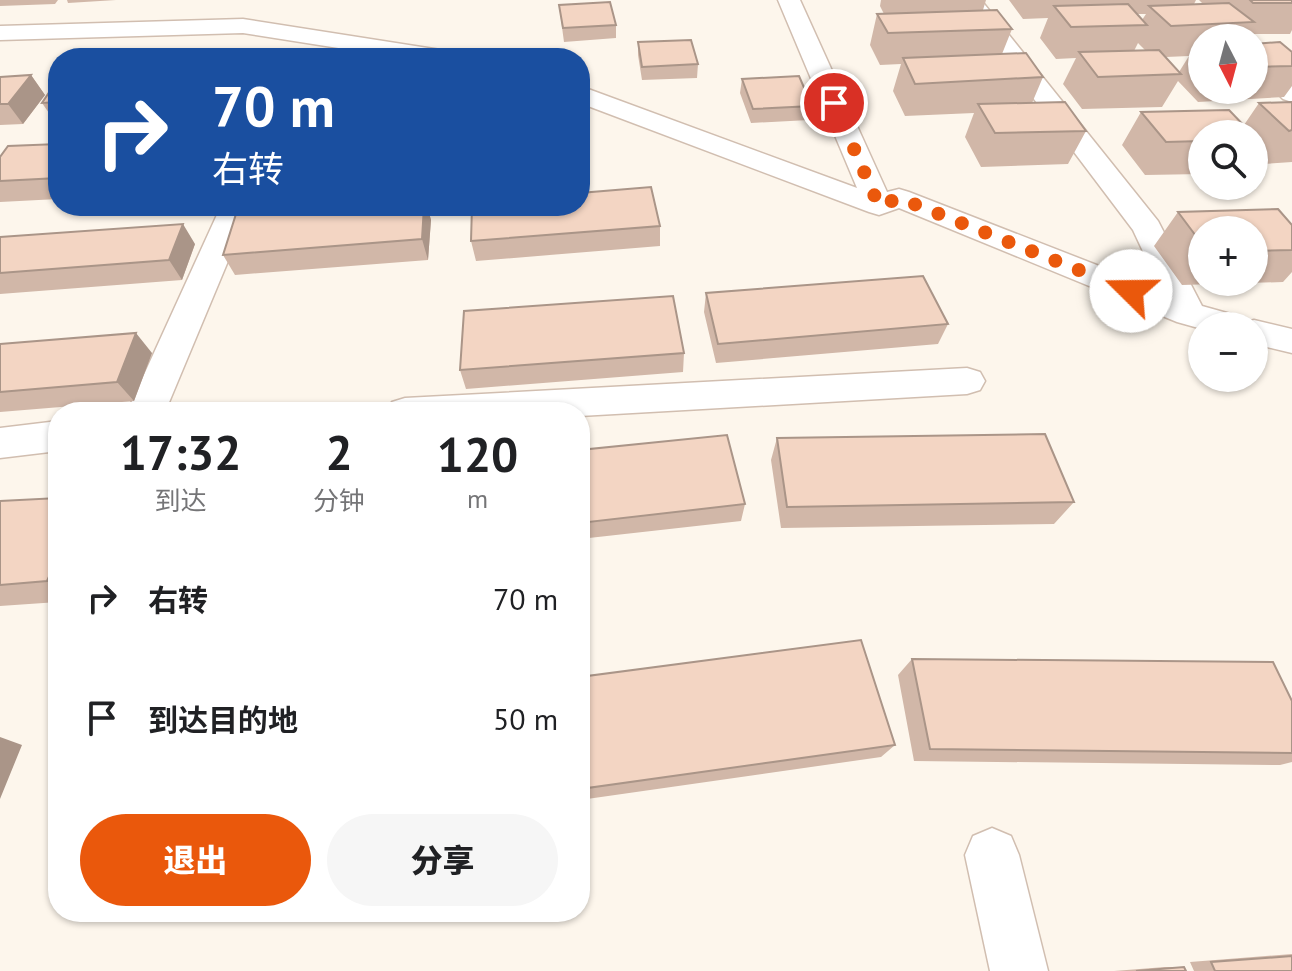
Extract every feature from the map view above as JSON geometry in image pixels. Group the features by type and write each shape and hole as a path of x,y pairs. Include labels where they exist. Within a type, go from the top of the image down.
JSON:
{"street":[{"path":"243,26 257,0"},
{"path":"789,0 879,206"},
{"path":"970,0 1147,228 1188,312"},
{"path":"0,33 243,26 383,48"},
{"path":"1268,71 1292,94"},
{"path":"590,98 879,206 899,198 1188,314"},
{"path":"150,402 232,216"},
{"path":"1268,335 1292,341"},
{"path":"586,402 967,381"},
{"path":"0,443 48,437"},
{"path":"992,855 1019,971"}],"building":[{"path":"1250,0 1292,0 1292,3 1253,3"},
{"path":"610,2 616,25 563,28 559,5"},
{"path":"1229,3 1254,22 1171,26 1149,6"},
{"path":"1128,4 1147,25 1071,27 1054,6"},
{"path":"997,10 1012,29 888,33 877,14"},
{"path":"691,40 698,64 642,67 638,42"},
{"path":"1280,42 1292,52 1292,66 1268,67 1268,43"},
{"path":"1159,50 1181,74 1098,77 1079,52"},
{"path":"1026,53 1043,77 915,84 903,58"},
{"path":"31,75 8,104 0,104 0,77"},
{"path":"799,76 812,106 753,109 742,79"},
{"path":"1065,102 1086,131 995,133 978,104"},
{"path":"1292,102 1292,130 1289,131 1260,104"},
{"path":"1229,110 1239,120 1188,120 1188,141 1166,142 1141,112"},
{"path":"48,144 48,179 0,181 0,157 8,146"},
{"path":"651,187 660,226 471,241 472,216 590,216 590,192"},
{"path":"1278,209 1292,225 1292,250 1268,251 1268,216 1188,216 1188,225 1178,212"},
{"path":"235,216 423,216 422,239 223,255"},
{"path":"183,224 169,260 0,273 0,237"},
{"path":"923,276 948,324 718,344 706,293"},
{"path":"673,296 684,353 460,370 464,311"},
{"path":"136,333 117,382 0,392 0,344"},
{"path":"1045,434 1074,502 787,507 777,438"},
{"path":"727,435 745,504 590,522 590,449"},
{"path":"48,499 47,581 0,585 0,501"},
{"path":"861,640 895,745 590,788 590,676"},
{"path":"912,659 1273,662 1292,701 1292,753 930,749"},
{"path":"1292,956 1292,971 1215,971 1211,962"},
{"path":"1184,967 1186,971 1136,971"}],"route":[{"path":"834,103 879,206 899,198 1131,291"}]}
